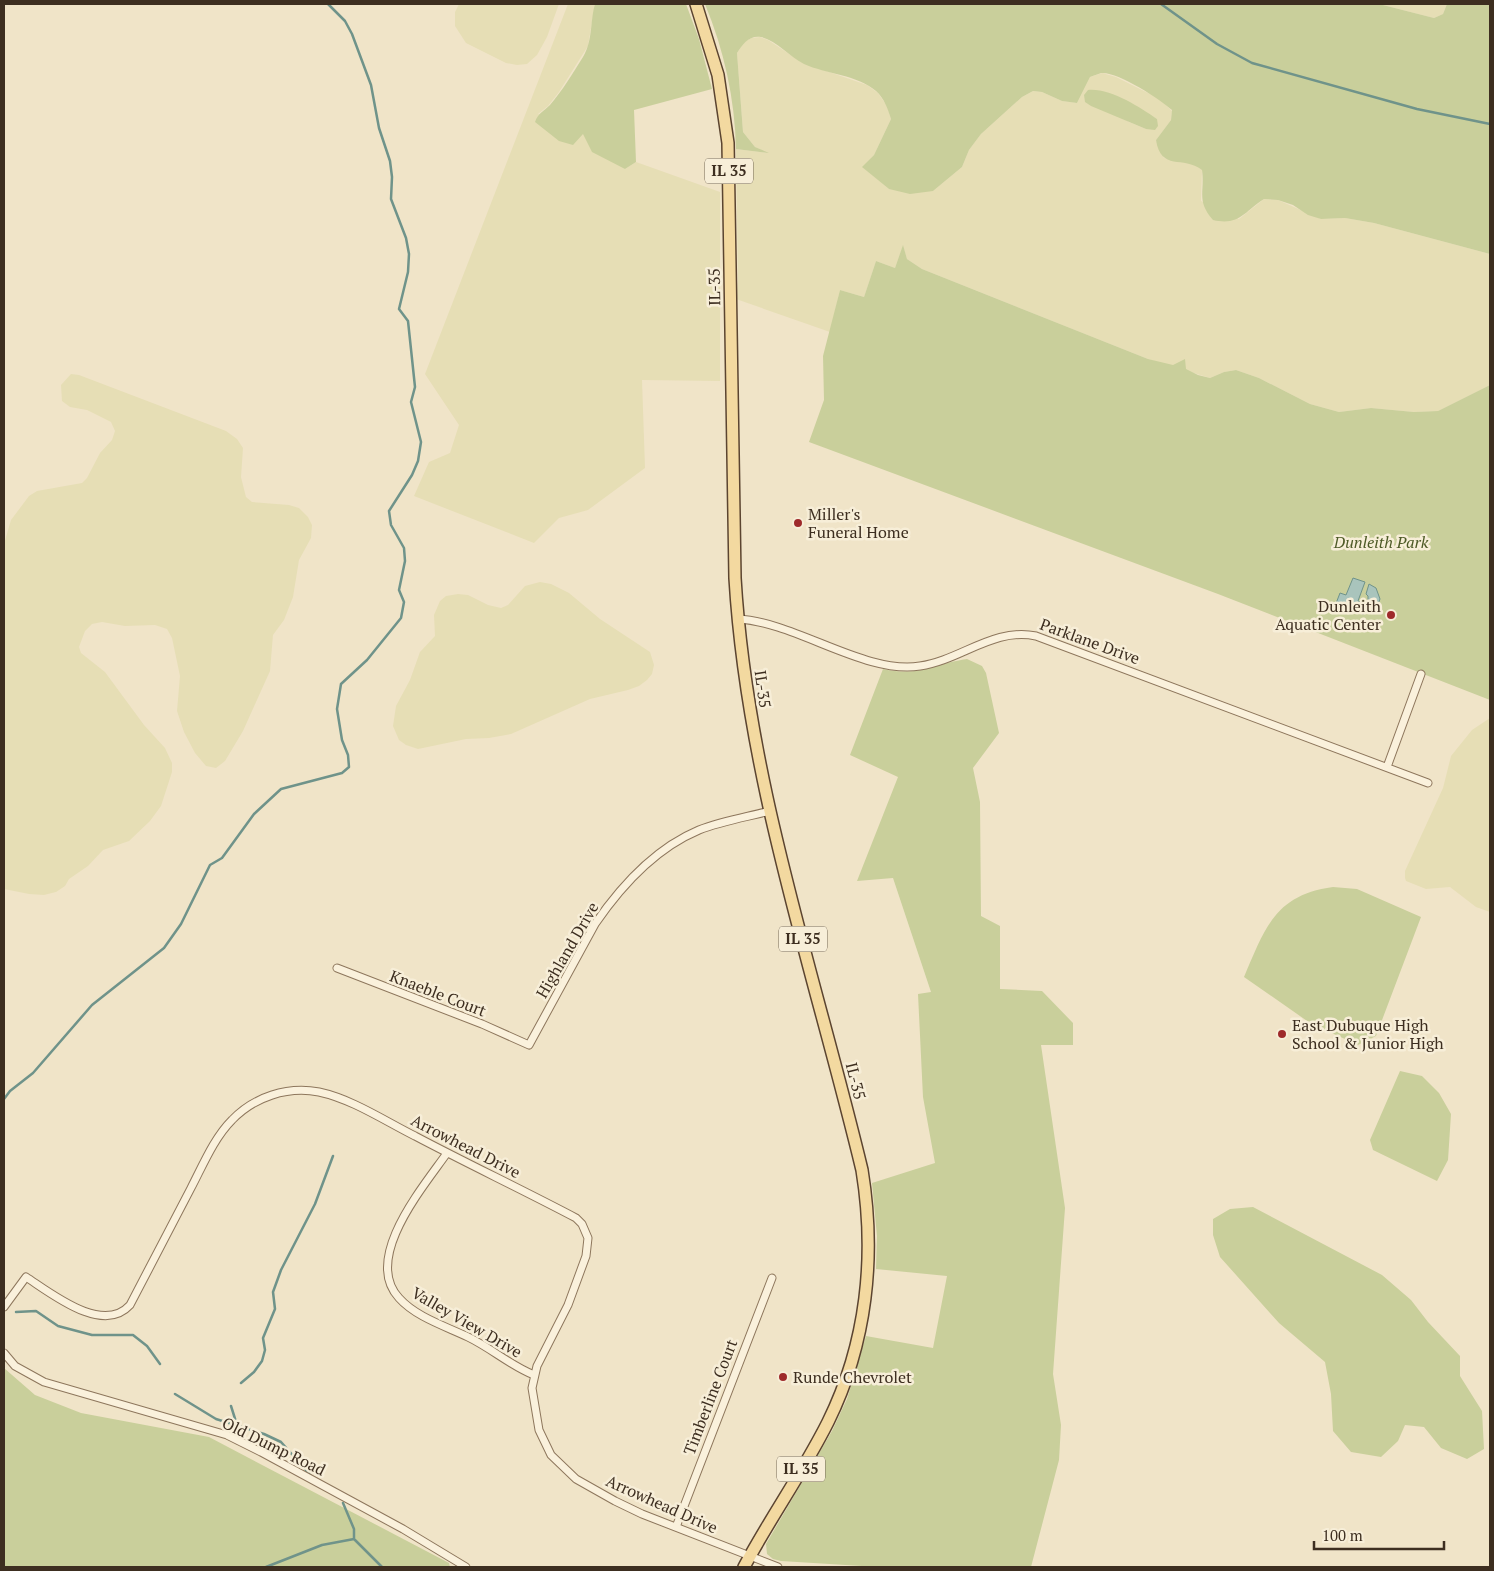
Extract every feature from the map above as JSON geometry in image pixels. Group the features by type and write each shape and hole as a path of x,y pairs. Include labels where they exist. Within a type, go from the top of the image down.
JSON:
{"main road":[{"name":"IL-35","path":"696,4 718,75 728,143 734,554 738,619 748,705 770,811 851,1125 867,1200 869,1256 866,1295 850,1367 838,1400 818,1440 747,1562"}],"street":[{"name":"Parklane Drive","path":"738,619 763,621 866,659 901,667 920,666 937,662 1016,633 1036,636 1428,783"},
{"path":"1386,767 1421,674"},
{"name":"Highland Drive","path":"529,1046 595,924 613,900 646,864 675,843 700,830 770,811"},
{"name":"Knaeble Court","path":"337,968 482,1024 529,1046"},
{"name":"Arrowhead Drive","path":"5,1305 26,1277 57,1297 94,1315 114,1316 124,1312 130,1305 224,1129 232,1119 252,1104 271,1095 294,1091 319,1092 350,1103 576,1218 586,1232 588,1247 583,1266 565,1312 534,1375 532,1388 536,1420 544,1443 560,1464 576,1479 615,1501 676,1527 747,1562 778,1567"},
{"name":"Valley View Drive","path":"447,1153 396,1234 387,1259 388,1280 393,1290 409,1307 475,1340 523,1371 534,1375"},
{"name":"Timberline Court","path":"676,1527 772,1278"},
{"name":"Old Dump Road","path":"4,1353 15,1366 44,1382 227,1435 262,1452 386,1520 466,1567"}],"shaded area":[{"path":"459,4 559,4 547,37 537,55 527,64 517,65 506,63 466,43 455,26 455,12"},
{"path":"568,4 595,4 588,46 559,92 548,106 538,114 583,133 625,169 636,162 720,192 720,381 642,380 645,468 588,510 559,518 534,543 414,496 429,462 450,453 459,425 425,374"},
{"path":"1379,4 1447,4 1443,14 1434,18"},
{"path":"760,37 768,40 803,63 867,85 878,93 887,106 891,119 874,155 863,167 889,189 933,191 962,167 969,150 981,134 1022,97 1033,91 1042,92 1062,101 1077,103 1090,77 1102,73 1116,77 1160,99 1172,111 1171,120 1156,140 1164,158 1194,163 1202,170 1201,201 1239,219 1264,199 1278,200 1321,219 1345,218 1374,223 1490,254 1490,385 1438,411 1414,412 1371,408 1339,412 1310,404 1259,378 1236,370 1224,372 1210,378 1148,359 922,269 907,259 903,246 895,268 876,261 864,297 840,290 830,332 736,299 738,281 736,149 767,153 755,147 743,132 737,53 744,42 751,38","holes":["1089,90 1108,93 1157,119 1146,129 1129,122 1084,96"]},
{"path":"71,374 79,375 226,431 237,439 243,448 241,477 246,497 252,502 289,505 299,508 308,517 312,525 311,538 299,560 293,597 284,620 273,635 270,671 243,731 225,761 216,768 206,766 195,753 184,732 177,711 180,676 172,638 167,629 155,625 125,626 102,622 92,624 85,631 79,647 81,653 105,672 144,725 165,748 172,763 172,772 161,806 150,821 129,841 103,850 88,866 69,879 65,886 56,892 44,895 4,889 4,544 11,520 29,496 37,491 82,483 87,478 100,453 112,440 115,431 111,422 87,410 70,407 62,401 61,385"},
{"path":"540,582 551,584 569,593 600,619 650,652 654,665 652,674 647,680 639,686 628,690 590,699 511,734 489,738 466,739 418,749 406,745 399,740 393,726 396,706 410,680 420,652 435,636 434,615 440,601 446,596 468,595 488,605 501,608 508,605 525,586"},
{"path":"1490,718 1490,912 1476,907 1450,887 1426,889 1406,881 1405,871 1443,788 1451,756 1472,730"}],"green space":[{"path":"595,4 686,4 699,39 712,89 634,110 636,162 625,169 592,152 583,134 573,145 559,141 535,122 539,114 559,94 583,57 590,38"},
{"path":"705,4 1379,4 1434,18 1443,14 1447,4 1490,4 1490,254 1374,223 1345,218 1321,219 1308,215 1293,205 1278,200 1264,199 1241,217 1229,221 1213,220 1203,201 1202,170 1188,163 1168,160 1159,150 1156,140 1171,120 1172,110 1158,99 1127,81 1117,76 1101,73 1090,77 1077,103 1062,101 1042,92 1033,91 1022,97 981,134 969,150 962,167 933,191 910,194 889,189 862,167 874,155 891,119 885,104 876,91 860,81 804,64 767,39 753,37 744,43 737,53 743,132 755,147 769,153 736,149 731,93 718,39"},
{"path":"1088,90 1106,92 1124,99 1157,119 1158,126 1155,130 1146,129 1091,106 1085,102 1084,95"},
{"name":"Dunleith Park","path":"903,245 907,259 922,269 1148,359 1173,365 1185,359 1186,369 1210,378 1224,372 1236,370 1259,378 1310,404 1339,412 1371,408 1414,412 1438,411 1490,385 1490,700 1218,594 809,442 824,400 823,356 840,290 864,297 876,261 895,268"},
{"path":"967,659 982,666 986,673 999,733 973,768 980,802 981,916 1000,926 1000,989 1042,991 1073,1023 1073,1045 1041,1045 1065,1208 1053,1374 1061,1425 1059,1460 1031,1567 878,1567 781,1561 773,1559 767,1554 766,1544 832,1431 847,1399 866,1336 933,1348 947,1276 876,1269 877,1236 872,1183 935,1163 923,1097 918,994 931,992 893,878 857,881 898,777 850,755 883,669 907,672 917,671"},
{"path":"1333,887 1357,889 1421,917 1376,1036 1358,1045 1310,1023 1244,977 1266,929 1285,906 1313,891"},
{"path":"1400,1071 1422,1076 1439,1093 1451,1114 1448,1160 1437,1181 1373,1150 1370,1140"},
{"path":"1253,1207 1382,1275 1411,1300 1428,1322 1460,1356 1460,1376 1482,1411 1484,1449 1467,1459 1441,1448 1424,1427 1405,1425 1398,1441 1381,1457 1351,1452 1333,1431 1331,1394 1325,1362 1279,1323 1220,1257 1213,1235 1213,1219 1230,1209"},
{"path":"4,1368 35,1395 81,1413 209,1437 449,1563 450,1567 4,1567"}],"water":[{"path":"1353,578 1365,582 1358,601 1364,603 1368,601 1366,594 1369,584 1376,588 1380,599 1376,609 1363,614 1335,606 1340,593 1346,595"}],"waterway":[{"path":"4,1099 10,1091 33,1073 92,1005 164,948 181,924 210,865 222,858 254,814 281,789 342,773 349,767 337,709 341,684 367,660 401,618 404,602 399,590 405,561 404,548 391,525 389,511 412,475 418,461 421,442 411,402 415,387 408,321 399,309 408,272 409,254 406,238 391,199 392,177 390,161 379,128 371,85 352,34 345,21 328,4"},
{"path":"1161,4 1217,44 1252,63 1417,109 1490,124"},
{"path":"241,1383 254,1372 262,1361 265,1350 263,1338 275,1309 273,1292 281,1270 315,1204 333,1156"},
{"path":"16,1312 36,1311 58,1326 92,1335 133,1335 147,1346 160,1364"},
{"path":"175,1394 216,1419 264,1434 281,1442 312,1477"},
{"path":"231,1406 237,1425"},
{"path":"343,1503 354,1529 354,1539 382,1567"},
{"path":"266,1567 322,1545 354,1539"}],"place":[{"name":"Miller's Funeral Home","path":"798,523"},
{"name":"Dunleith Aquatic Center","path":"1391,615"},
{"name":"East Dubuque High School & Junior High","path":"1282,1034"},
{"name":"Runde Chevrolet","path":"783,1377"}]}
